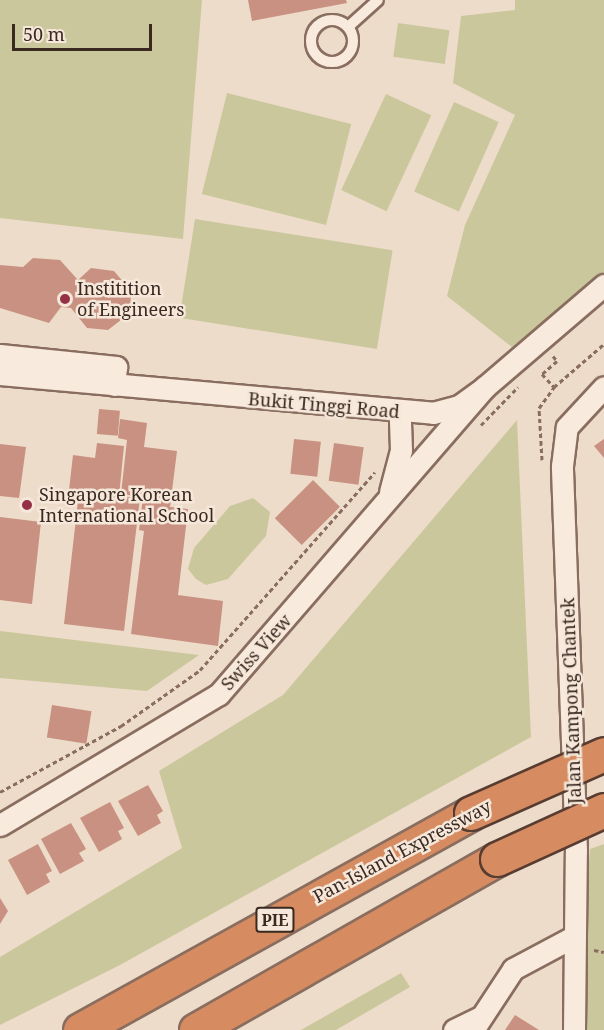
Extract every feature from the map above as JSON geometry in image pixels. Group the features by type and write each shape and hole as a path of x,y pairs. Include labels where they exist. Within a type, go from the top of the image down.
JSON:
{"highway":[{"name":"Pan-Island Expressway","path":"80,1030 471,813 604,753"},
{"path":"196,1030 497,859 604,810"}],"street":[{"name":"Bukit Tinggi Road","path":"0,374 400,413 459,406 485,387 604,285"},
{"path":"0,355 116,367 114,385"},
{"name":"Swiss View","path":"0,825 219,694 485,387"},
{"name":"Jalan Kampong Chantek","path":"574,1030 571,938 576,851 562,466 567,427 604,387"},
{"name":"Swiss View","path":"388,499 401,450 400,413"},
{"path":"454,1030 476,1024 513,969 571,938"}],"lane":[{"path":"348,27 378,0"}],"path":[{"path":"538,369 562,349"},
{"path":"553,356 557,361 542,374 554,387"},
{"path":"474,431 522,383"},
{"path":"0,792 121,726 200,670 375,471 378,462"}],"shaded area":[{"path":"0,0 202,0 183,239 0,218"},
{"path":"515,0 604,0 604,272 512,347 447,296 465,225 515,115 453,83 461,16 515,10"},
{"path":"398,23 449,30 445,64 393,57"},
{"path":"227,93 351,124 326,225 202,194"},
{"path":"386,94 431,115 387,211 341,190"},
{"path":"454,102 499,122 459,211 414,192"},
{"path":"195,219 393,250 377,349 179,318"},
{"path":"517,420 531,737 120,965 0,1025 0,957 182,848 159,771 283,695"},
{"path":"253,498 270,512 266,536 228,579 206,585 196,579 188,569 194,548 230,506"},
{"path":"0,631 199,655 147,691 0,678"},
{"path":"604,844 604,1030 586,1030 583,925 590,849"},
{"path":"401,973 410,987 336,1030 301,1030"}],"building":[{"path":"248,0 346,0 347,3 252,21"},
{"name":"Institition of Engineers","path":"33,258 60,260 78,280 91,268 114,271 131,291 130,313 108,330 87,328 71,308 61,307 49,323 0,308 0,265 23,267"},
{"path":"99,409 120,411 118,436 97,434"},
{"path":"120,419 147,423 144,447 177,451 170,507 188,509 178,595 223,601 218,646 131,634 144,531 139,530 143,497 121,494 127,440 118,438"},
{"path":"294,439 321,442 317,477 290,474"},
{"path":"604,439 604,458 594,446"},
{"path":"97,443 124,446 119,496 140,498 124,631 64,624 79,492 69,490 73,455 95,458"},
{"path":"334,443 364,447 358,485 329,481"},
{"path":"0,444 26,447 19,498 0,496"},
{"path":"313,480 340,507 302,545 275,518"},
{"path":"0,517 41,522 32,604 0,600"},
{"path":"52,705 92,711 86,744 47,738"},
{"path":"148,785 163,811 157,815 161,823 138,836 118,801"},
{"path":"110,802 124,828 118,831 122,839 99,852 80,818"},
{"path":"71,823 86,849 79,853 84,861 60,874 41,839"},
{"path":"38,844 52,871 46,874 50,882 27,895 8,860"},
{"path":"0,898 8,911 0,924"},
{"path":"515,1015 539,1030 505,1030"}],"place":[{"name":"Institition of Engineers","path":"65,299"},
{"name":"Singapore Korean International School","path":"27,505"}]}
